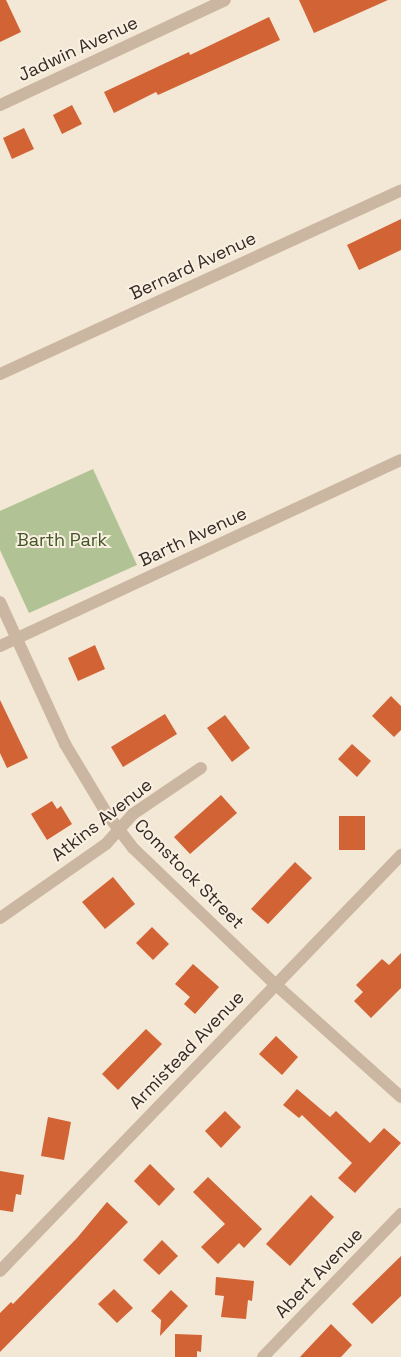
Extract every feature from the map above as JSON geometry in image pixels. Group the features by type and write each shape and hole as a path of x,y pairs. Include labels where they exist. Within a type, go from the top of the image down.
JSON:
{"street":[{"name":"Jadwin Avenue","path":"0,105 225,0"},
{"name":"Bernard Avenue","path":"0,374 401,190"},
{"name":"Barth Avenue","path":"0,646 401,460"},
{"name":"Comstock Street","path":"0,602 65,744 87,783 133,848 275,984 401,1097"},
{"name":"Atkins Avenue","path":"0,918 106,844 133,814 201,768"},
{"name":"Armistead Avenue","path":"0,1271 401,854"},
{"name":"Abert Avenue","path":"263,1357 401,1214"}],"green space":[{"name":"Barth Park","path":"93,469 137,565 29,613 0,550 0,511"}],"building":[{"path":"0,0 6,0 21,32 0,42"},
{"path":"299,0 388,0 314,33"},
{"path":"269,17 280,40 158,95 156,92 114,113 104,92 189,52 190,55"},
{"path":"72,105 82,124 62,134 53,115"},
{"path":"24,128 34,149 12,159 3,138"},
{"path":"401,219 401,250 359,270 347,245"},
{"path":"95,645 105,669 78,681 68,658"},
{"path":"391,696 401,706 401,730 394,737 372,716"},
{"path":"0,700 28,758 7,768 0,753"},
{"path":"165,714 177,734 123,767 111,747"},
{"path":"225,715 250,748 232,762 207,728"},
{"path":"352,744 371,761 357,777 338,759"},
{"path":"221,795 237,813 190,854 174,837"},
{"path":"52,801 57,809 61,806 72,824 47,840 31,814"},
{"path":"339,816 365,816 365,850 339,850"},
{"path":"295,862 312,878 268,924 251,909"},
{"path":"113,877 135,904 105,929 82,902"},
{"path":"152,927 169,944 153,960 136,943"},
{"path":"401,953 401,988 371,1018 354,1001 363,992 356,985 382,959 389,965"},
{"path":"193,964 219,987 195,1014 184,1004 190,997 175,984"},
{"path":"146,1029 162,1044 118,1090 102,1074"},
{"path":"276,1036 298,1057 282,1075 259,1054"},
{"path":"297,1089 330,1117 336,1111 370,1143 384,1128 401,1143 355,1193 338,1178 352,1163 302,1115 299,1118 283,1105"},
{"path":"225,1111 241,1127 221,1148 205,1131"},
{"path":"48,1117 71,1122 64,1160 41,1156"},
{"path":"150,1164 175,1189 159,1206 134,1181"},
{"path":"0,1171 24,1175 21,1195 16,1194 13,1212 0,1210"},
{"path":"208,1177 262,1229 244,1248 239,1243 218,1264 201,1247 225,1224 193,1192"},
{"path":"311,1195 334,1217 290,1266 266,1244"},
{"path":"107,1202 128,1222 0,1352 0,1313 11,1302 13,1304 77,1238"},
{"path":"162,1240 178,1256 159,1275 143,1260"},
{"path":"401,1256 401,1296 372,1324 352,1304"},
{"path":"216,1277 254,1281 252,1301 248,1300 246,1319 221,1317 224,1296 215,1295"},
{"path":"114,1289 133,1308 117,1323 98,1304"},
{"path":"171,1290 188,1306 160,1336 161,1320 151,1311"},
{"path":"331,1324 352,1345 341,1357 300,1357"},
{"path":"175,1334 202,1335 201,1352 197,1351 197,1357 175,1357"}]}
